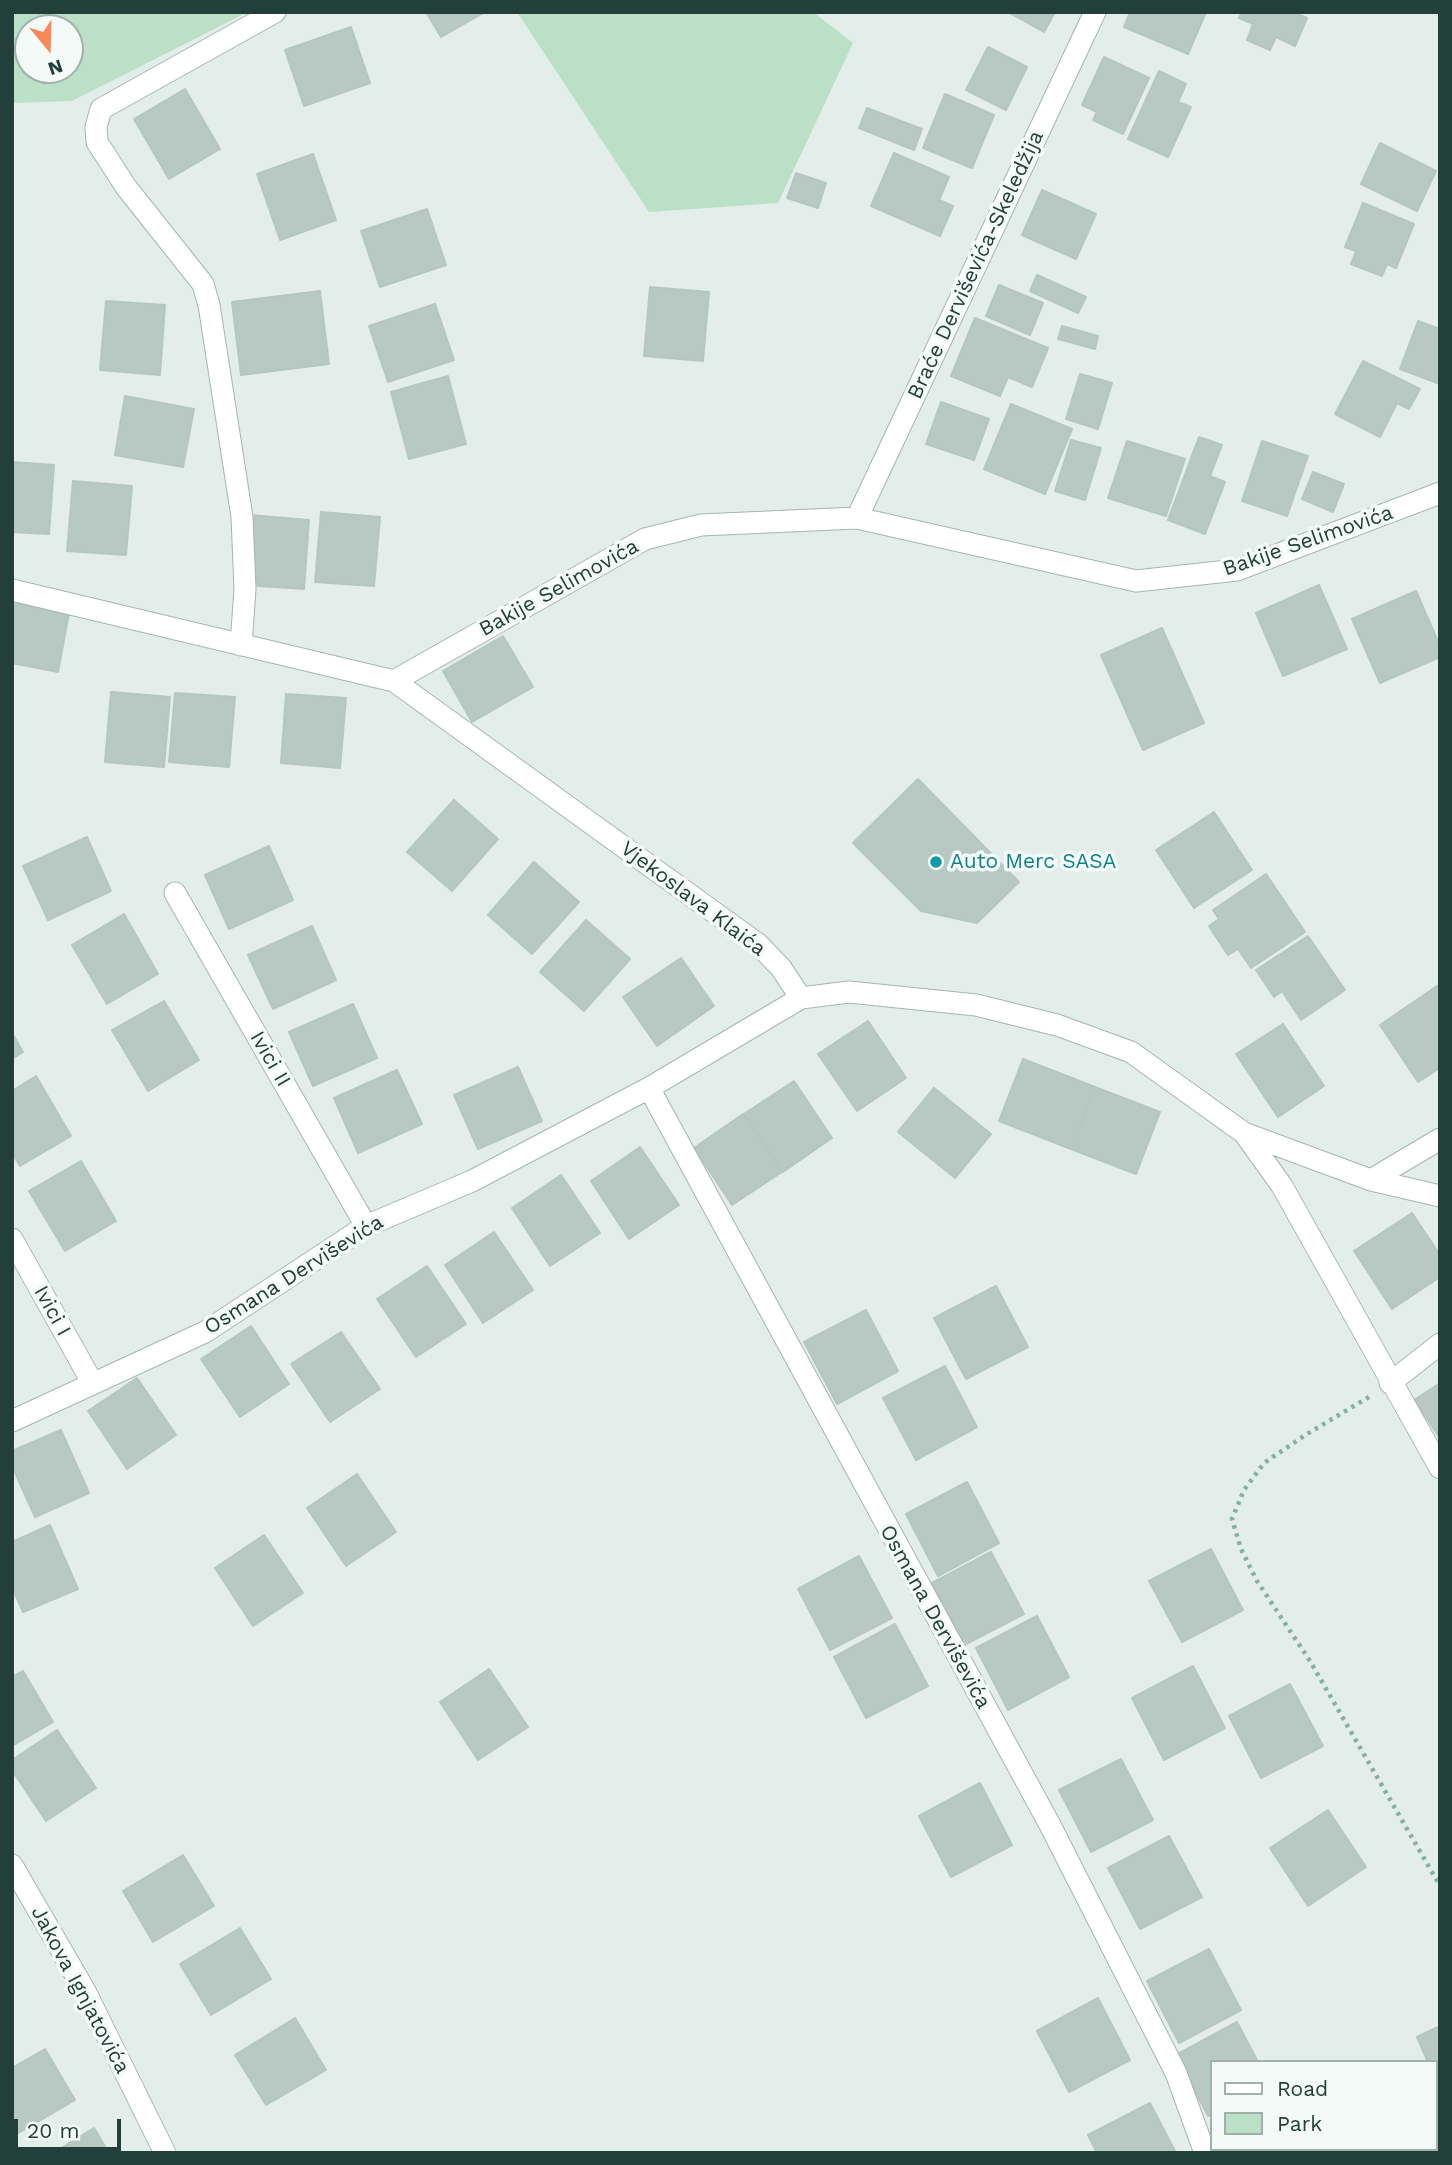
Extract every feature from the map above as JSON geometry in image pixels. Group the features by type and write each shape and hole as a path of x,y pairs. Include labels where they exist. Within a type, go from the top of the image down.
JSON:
{"street":[{"path":"241,645 245,589 242,517 235,459 206,294 203,284 125,187 97,142 96,127 100,109 275,12"},
{"name":"Braće Derviševića-Skeledžija","path":"857,518 1095,12"},
{"name":"Bakije Selimovića","path":"394,681 645,539 701,525 857,518 1136,581 1237,570 1440,493"},
{"path":"12,590 394,681"},
{"name":"Vjekoslava Klaića","path":"394,681 758,943 781,968 802,998"},
{"name":"Ivici II","path":"175,893 366,1226"},
{"path":"802,998 849,992 976,1005 1057,1025 1131,1052 1244,1133 1371,1180 1440,1196"},
{"name":"Osmana Derviševića","path":"12,1421 205,1332 366,1226 472,1181 649,1087 802,998"},
{"name":"Osmana Derviševića","path":"649,1087 1050,1825 1176,2073 1205,2153"},
{"path":"1244,1133 1282,1186 1440,1468"},
{"path":"1371,1180 1440,1139"},
{"name":"Ivici I","path":"12,1240 92,1382"},
{"path":"1390,1382 1440,1344"},
{"name":"Jakova Ignjatovića","path":"12,1865 85,1992 165,2153"}],"path":[{"path":"1390,1382 1264,1463 1244,1490 1232,1519 1241,1549 1257,1581 1310,1661 1440,1886"}],"green space":[{"path":"12,12 248,12 72,101 12,103"},
{"path":"517,12 813,12 853,43 778,203 649,212"}],"building":[{"path":"426,12 485,12 441,37"},
{"path":"1008,12 1055,12 1044,32"},
{"path":"1130,12 1206,12 1188,54 1124,27"},
{"path":"1242,12 1293,12 1307,18 1295,46 1276,37 1270,50 1247,40 1253,24 1239,18"},
{"path":"351,27 370,83 304,106 285,50"},
{"path":"988,47 1027,67 1006,110 966,90"},
{"path":"1104,57 1149,78 1123,134 1093,120 1097,112 1082,105"},
{"path":"1159,71 1186,84 1178,102 1191,107 1168,157 1128,139"},
{"path":"185,89 220,149 169,179 134,119"},
{"path":"945,94 994,115 972,168 923,148"},
{"path":"867,108 922,129 914,150 859,128"},
{"path":"1380,143 1436,171 1417,211 1361,184"},
{"path":"894,153 949,177 939,200 953,206 940,236 871,206"},
{"path":"313,154 336,220 280,240 257,174"},
{"path":"796,173 826,183 818,208 787,198"},
{"path":"1042,190 1096,214 1076,259 1022,235"},
{"path":"1363,203 1414,224 1396,268 1387,264 1382,276 1351,264 1356,251 1345,247"},
{"path":"427,209 446,265 380,287 361,231"},
{"path":"1037,275 1086,297 1078,313 1030,291"},
{"path":"999,285 1043,303 1030,335 986,316"},
{"path":"650,287 709,292 703,361 644,356"},
{"path":"320,291 329,364 241,375 232,302"},
{"path":"106,301 165,305 160,375 100,370"},
{"path":"435,304 454,360 388,382 369,326"},
{"path":"975,318 1048,348 1032,387 1008,377 1000,396 951,376"},
{"path":"1418,321 1440,329 1440,384 1400,369"},
{"path":"1062,326 1098,336 1095,349 1058,339"},
{"path":"1363,361 1420,389 1409,409 1397,403 1380,437 1335,414"},
{"path":"1080,374 1112,383 1098,429 1066,419"},
{"path":"448,376 466,444 409,459 391,392"},
{"path":"125,396 194,409 183,467 115,455"},
{"path":"941,402 989,419 974,460 926,444"},
{"path":"1011,404 1072,429 1045,494 984,469"},
{"path":"1199,437 1222,445 1210,476 1225,482 1205,534 1168,520"},
{"path":"1071,440 1101,448 1085,500 1055,491"},
{"path":"1127,441 1185,459 1166,516 1108,498"},
{"path":"1262,441 1308,456 1287,516 1242,501"},
{"path":"12,462 54,465 49,534 12,532"},
{"path":"1313,472 1344,484 1333,512 1302,499"},
{"path":"73,481 132,486 126,555 67,551"},
{"path":"321,512 380,517 374,586 315,582"},
{"path":"250,515 309,520 304,589 244,585"},
{"path":"1319,585 1347,649 1283,676 1256,613"},
{"path":"1416,591 1440,646 1440,657 1380,683 1352,619"},
{"path":"12,603 69,613 58,672 12,663"},
{"path":"1162,628 1204,723 1143,750 1101,655"},
{"path":"503,636 533,687 472,722 443,671"},
{"path":"111,692 170,697 164,767 105,762"},
{"path":"175,693 235,697 229,767 169,762"},
{"path":"286,694 346,698 340,768 281,763"},
{"name":"Auto Merc SASA","path":"918,779 1019,882 977,923 921,911 853,843"},
{"path":"454,800 498,839 452,891 407,852"},
{"path":"1214,812 1252,870 1194,908 1156,850"},
{"path":"87,837 111,891 48,920 23,866"},
{"path":"269,846 293,900 229,929 205,875"},
{"path":"534,862 579,902 532,954 488,915"},
{"path":"1266,874 1305,932 1251,968 1238,949 1228,955 1209,926 1219,919 1213,910"},
{"path":"124,914 158,974 107,1004 72,945"},
{"path":"586,920 630,959 584,1011 540,972"},
{"path":"312,926 336,980 273,1009 248,955"},
{"path":"1308,936 1345,990 1301,1020 1282,991 1274,997 1256,970"},
{"path":"681,958 714,1006 657,1046 623,997"},
{"path":"1437,986 1440,990 1440,1068 1418,1082 1380,1025"},
{"path":"164,1001 199,1060 148,1091 112,1030"},
{"path":"353,1004 377,1058 313,1086 289,1032"},
{"path":"868,1021 906,1078 857,1111 818,1054"},
{"path":"1283,1024 1324,1086 1278,1117 1236,1054"},
{"path":"12,1033 23,1052 12,1059"},
{"path":"1023,1059 1095,1087 1071,1149 999,1121"},
{"path":"518,1067 542,1121 478,1149 454,1095"},
{"path":"397,1070 422,1124 358,1153 334,1098"},
{"path":"36,1076 71,1136 20,1166 12,1153 12,1091"},
{"path":"794,1081 832,1138 783,1172 744,1114"},
{"path":"1095,1087 1160,1112 1136,1174 1071,1149"},
{"path":"934,1088 991,1134 955,1178 898,1132"},
{"path":"743,1114 782,1172 732,1205 694,1148"},
{"path":"640,1147 679,1205 629,1239 591,1181"},
{"path":"81,1161 116,1221 65,1251 29,1191"},
{"path":"561,1175 600,1233 550,1266 512,1208"},
{"path":"1412,1213 1440,1255 1440,1277 1392,1309 1354,1251"},
{"path":"494,1232 533,1290 483,1323 445,1265"},
{"path":"427,1266 466,1324 416,1357 377,1299"},
{"path":"996,1286 1028,1347 966,1379 934,1318"},
{"path":"866,1310 898,1371 837,1404 804,1342"},
{"path":"251,1326 289,1384 240,1417 201,1359"},
{"path":"341,1332 380,1389 330,1422 291,1364"},
{"path":"945,1366 977,1427 916,1460 883,1398"},
{"path":"137,1378 176,1435 127,1469 88,1411"},
{"path":"1440,1383 1440,1438 1414,1400"},
{"path":"61,1430 89,1493 35,1517 12,1466 12,1451"},
{"path":"357,1474 396,1532 346,1566 307,1508"},
{"path":"967,1482 999,1543 938,1576 906,1514"},
{"path":"50,1525 78,1589 23,1612 12,1587 12,1542"},
{"path":"264,1535 303,1593 253,1626 215,1568"},
{"path":"1211,1549 1243,1610 1182,1642 1149,1581"},
{"path":"991,1552 1024,1614 962,1646 930,1584"},
{"path":"859,1556 892,1618 830,1650 798,1589"},
{"path":"1037,1616 1069,1677 1008,1710 976,1648"},
{"path":"895,1624 928,1686 866,1718 834,1657"},
{"path":"1193,1666 1225,1728 1164,1760 1132,1698"},
{"path":"489,1669 528,1727 478,1760 440,1702"},
{"path":"23,1671 53,1722 12,1746 12,1677"},
{"path":"1290,1684 1323,1746 1261,1778 1229,1716"},
{"path":"57,1730 96,1788 46,1821 12,1770 12,1760"},
{"path":"1121,1759 1153,1820 1091,1852 1059,1790"},
{"path":"980,1783 1012,1845 951,1877 919,1816"},
{"path":"1328,1810 1366,1867 1308,1906 1270,1848"},
{"path":"1169,1836 1202,1897 1140,1929 1108,1868"},
{"path":"183,1855 214,1906 153,1942 123,1891"},
{"path":"240,1928 271,1979 211,2015 180,1964"},
{"path":"1209,1949 1241,2010 1179,2043 1147,1981"},
{"path":"1098,1998 1130,2060 1069,2092 1037,2031"},
{"path":"295,2018 326,2070 266,2105 235,2055"},
{"path":"1237,2022 1257,2060 1210,2060 1208,2116 1176,2055"},
{"path":"1440,2026 1440,2088 1438,2060 1427,2060 1417,2037"},
{"path":"45,2049 75,2100 15,2135 12,2131 12,2068"},
{"path":"1150,2103 1176,2153 1097,2153 1088,2135"},
{"path":"94,2128 109,2153 53,2153"},
{"path":"1297,2151 1378,2151 1375,2153"}],"place":[{"name":"Auto Merc SASA","path":"936,862"}]}
